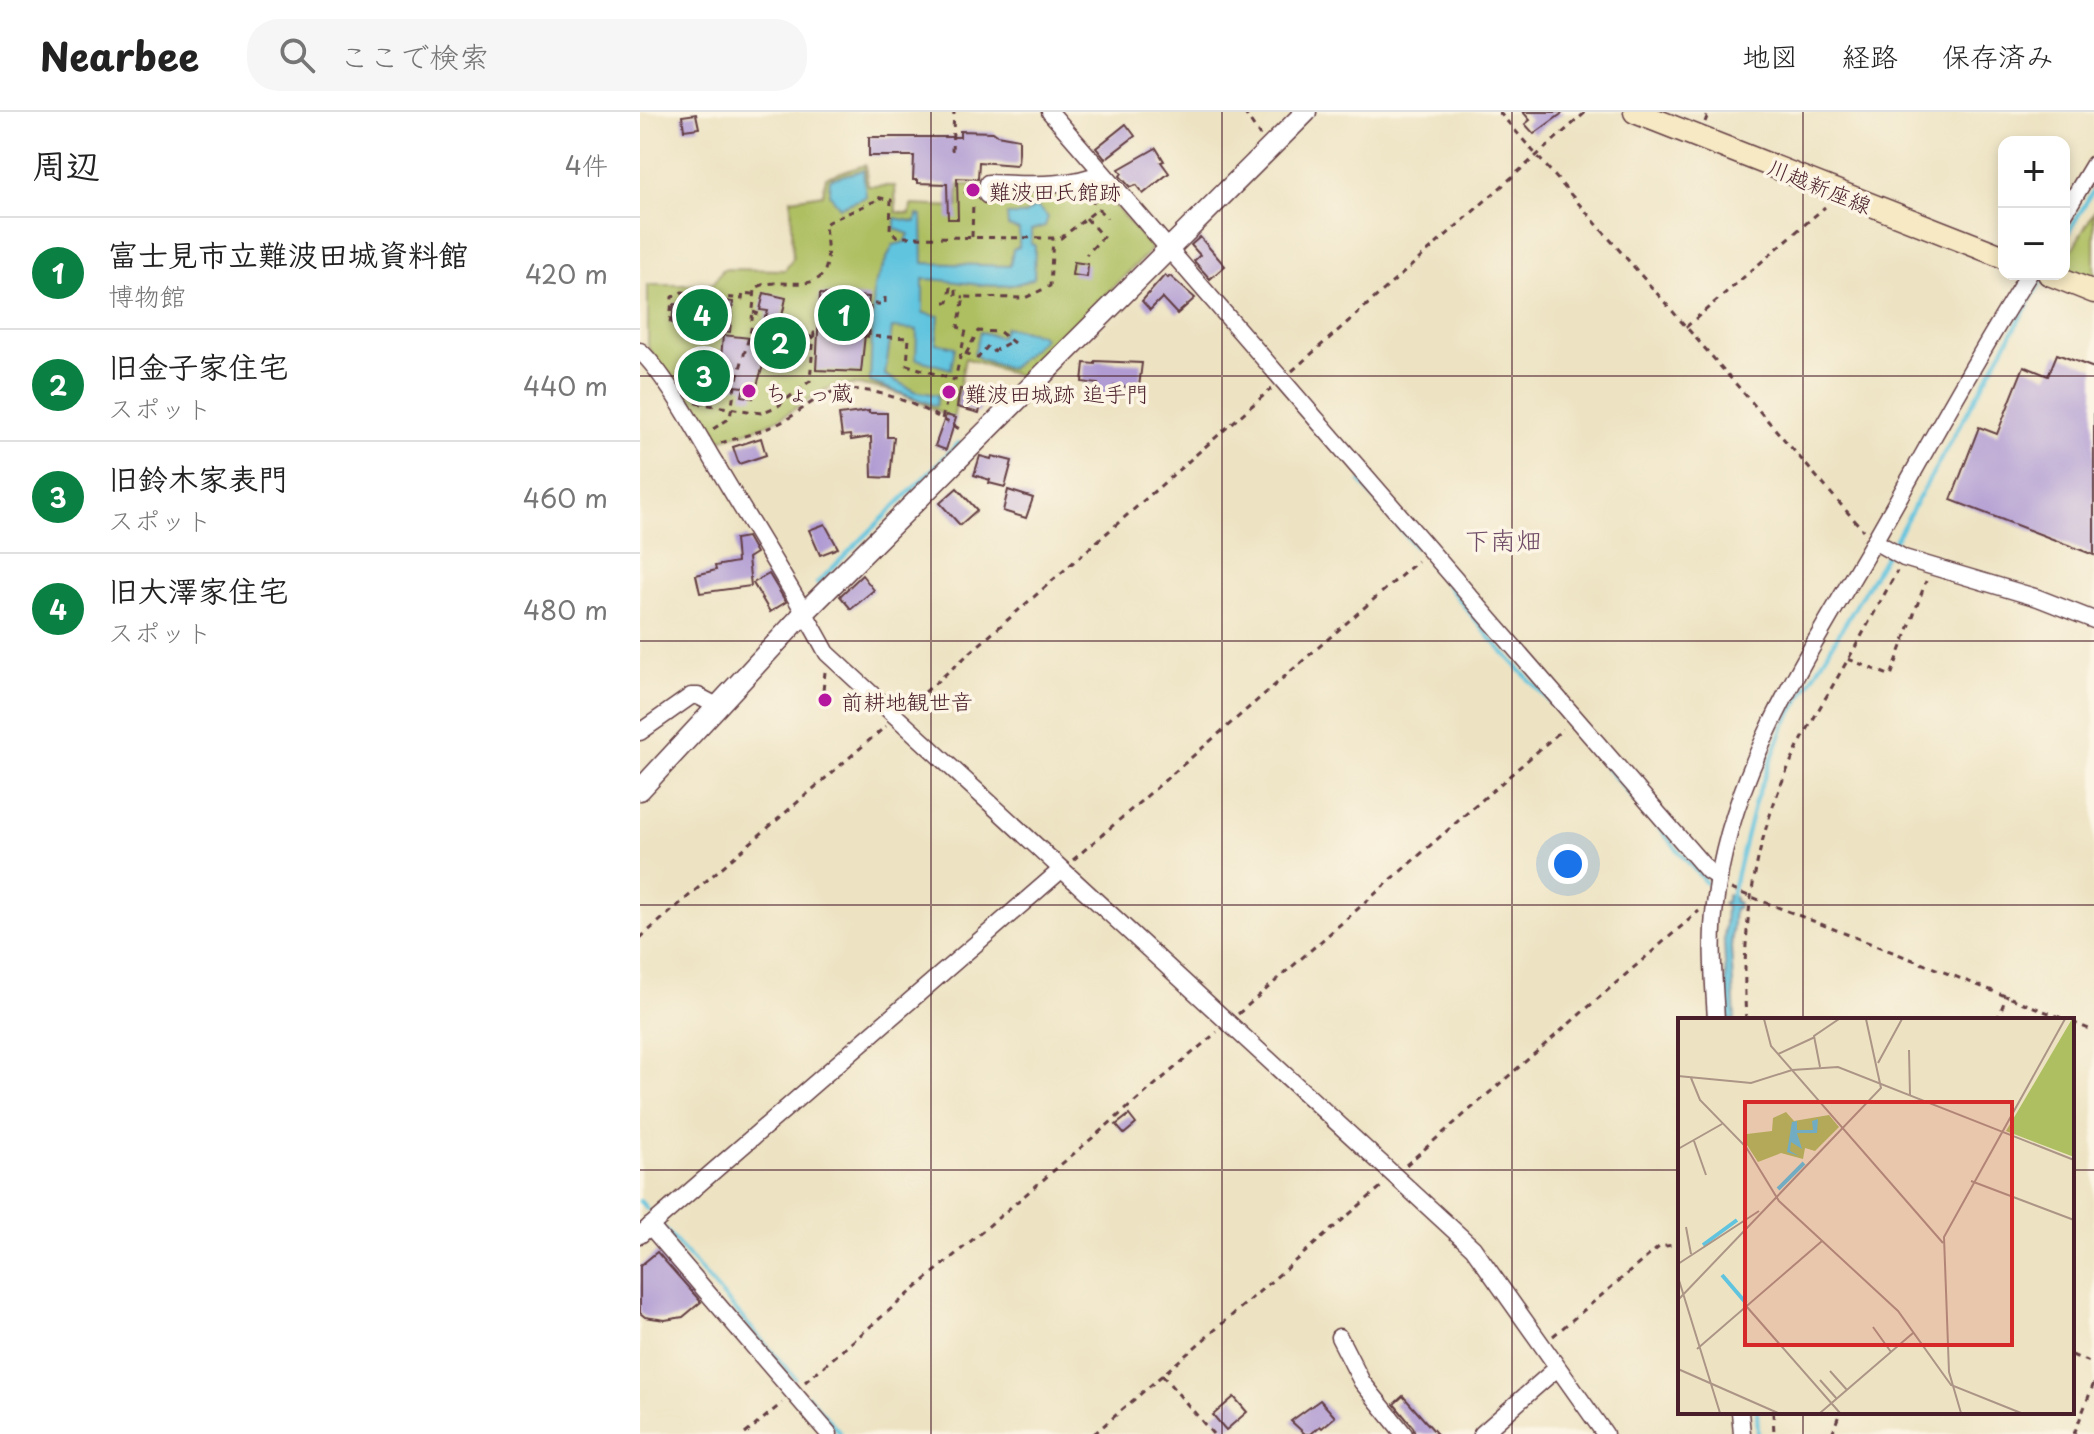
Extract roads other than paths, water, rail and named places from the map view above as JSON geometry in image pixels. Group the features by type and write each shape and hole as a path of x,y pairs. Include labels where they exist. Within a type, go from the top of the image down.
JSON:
{"main road":[{"name":"川越新座線","path":"1635,112 1998,255"},
{"path":"2064,280 2094,292"}],"street":[{"path":"1050,112 1708,871 1719,878"},
{"path":"640,790 805,612 1306,112"},
{"path":"2068,208 2094,164"},
{"path":"987,195 988,183 1038,184 1085,180 1101,173"},
{"path":"1716,1018 1714,907 1735,818 1760,747 2026,280"},
{"path":"640,351 663,380 702,442 827,653 1473,1248 1605,1434"},
{"path":"1877,543 1901,556 2038,598 2094,620"},
{"path":"640,732 691,696 698,696 717,706"},
{"path":"829,1434 645,1230 1061,870"},
{"path":"1339,1337 1362,1382 1404,1434"},
{"path":"1482,1434 1557,1368"},
{"path":"1740,1414 1742,1434"}],"water":[{"path":"863,170 866,197 840,207 829,194 830,179"},
{"path":"1036,206 1048,217 1045,226 1031,230 1031,244 1035,245 1034,278 994,286 923,279 923,313 939,316 936,343 955,347 951,369 916,359 917,330 892,328 885,375 914,391 938,395 936,406 870,382 874,286 893,245 905,242 909,234 895,229 895,218 916,222 917,215 922,216 923,263 1010,266 1013,249 1019,247 1019,230 1008,226 1007,215 1024,215"},
{"path":"1005,327 1040,334 1044,338 1010,369 974,354 980,332 1000,337"},
{"path":"1727,895 1738,902 1737,908 1734,908 1731,948 1735,1018 1728,1018 1724,942 1726,907 1723,903 1727,901"}],"waterway":[{"path":"2070,230 2094,189"},
{"path":"1891,547 2042,280"},
{"path":"817,583 959,443"},
{"path":"1361,482 1415,547"},
{"path":"1730,901 1755,802 1784,726 1886,555"},
{"path":"1429,563 1491,639 1563,716"},
{"path":"1577,733 1706,883"},
{"path":"640,1201 647,1209"},
{"path":"661,1225 795,1378"},
{"path":"807,1395 841,1434"},
{"path":"1757,1414 1758,1434"}],"place":[{"name":"難波田氏館跡","path":"973,190"},
{"name":"旧大澤家住宅","path":"702,315"},
{"name":"富士見市立難波田城資料館","path":"844,315"},
{"name":"旧金子家住宅","path":"780,343"},
{"name":"旧鈴木家表門","path":"704,376"},
{"name":"ちょっ蔵","path":"749,391"},
{"name":"難波田城跡 追手門","path":"949,392"},
{"name":"前耕地観世音","path":"825,700"}],"district":[{"name":"下南畑","path":"1503,539"}]}
